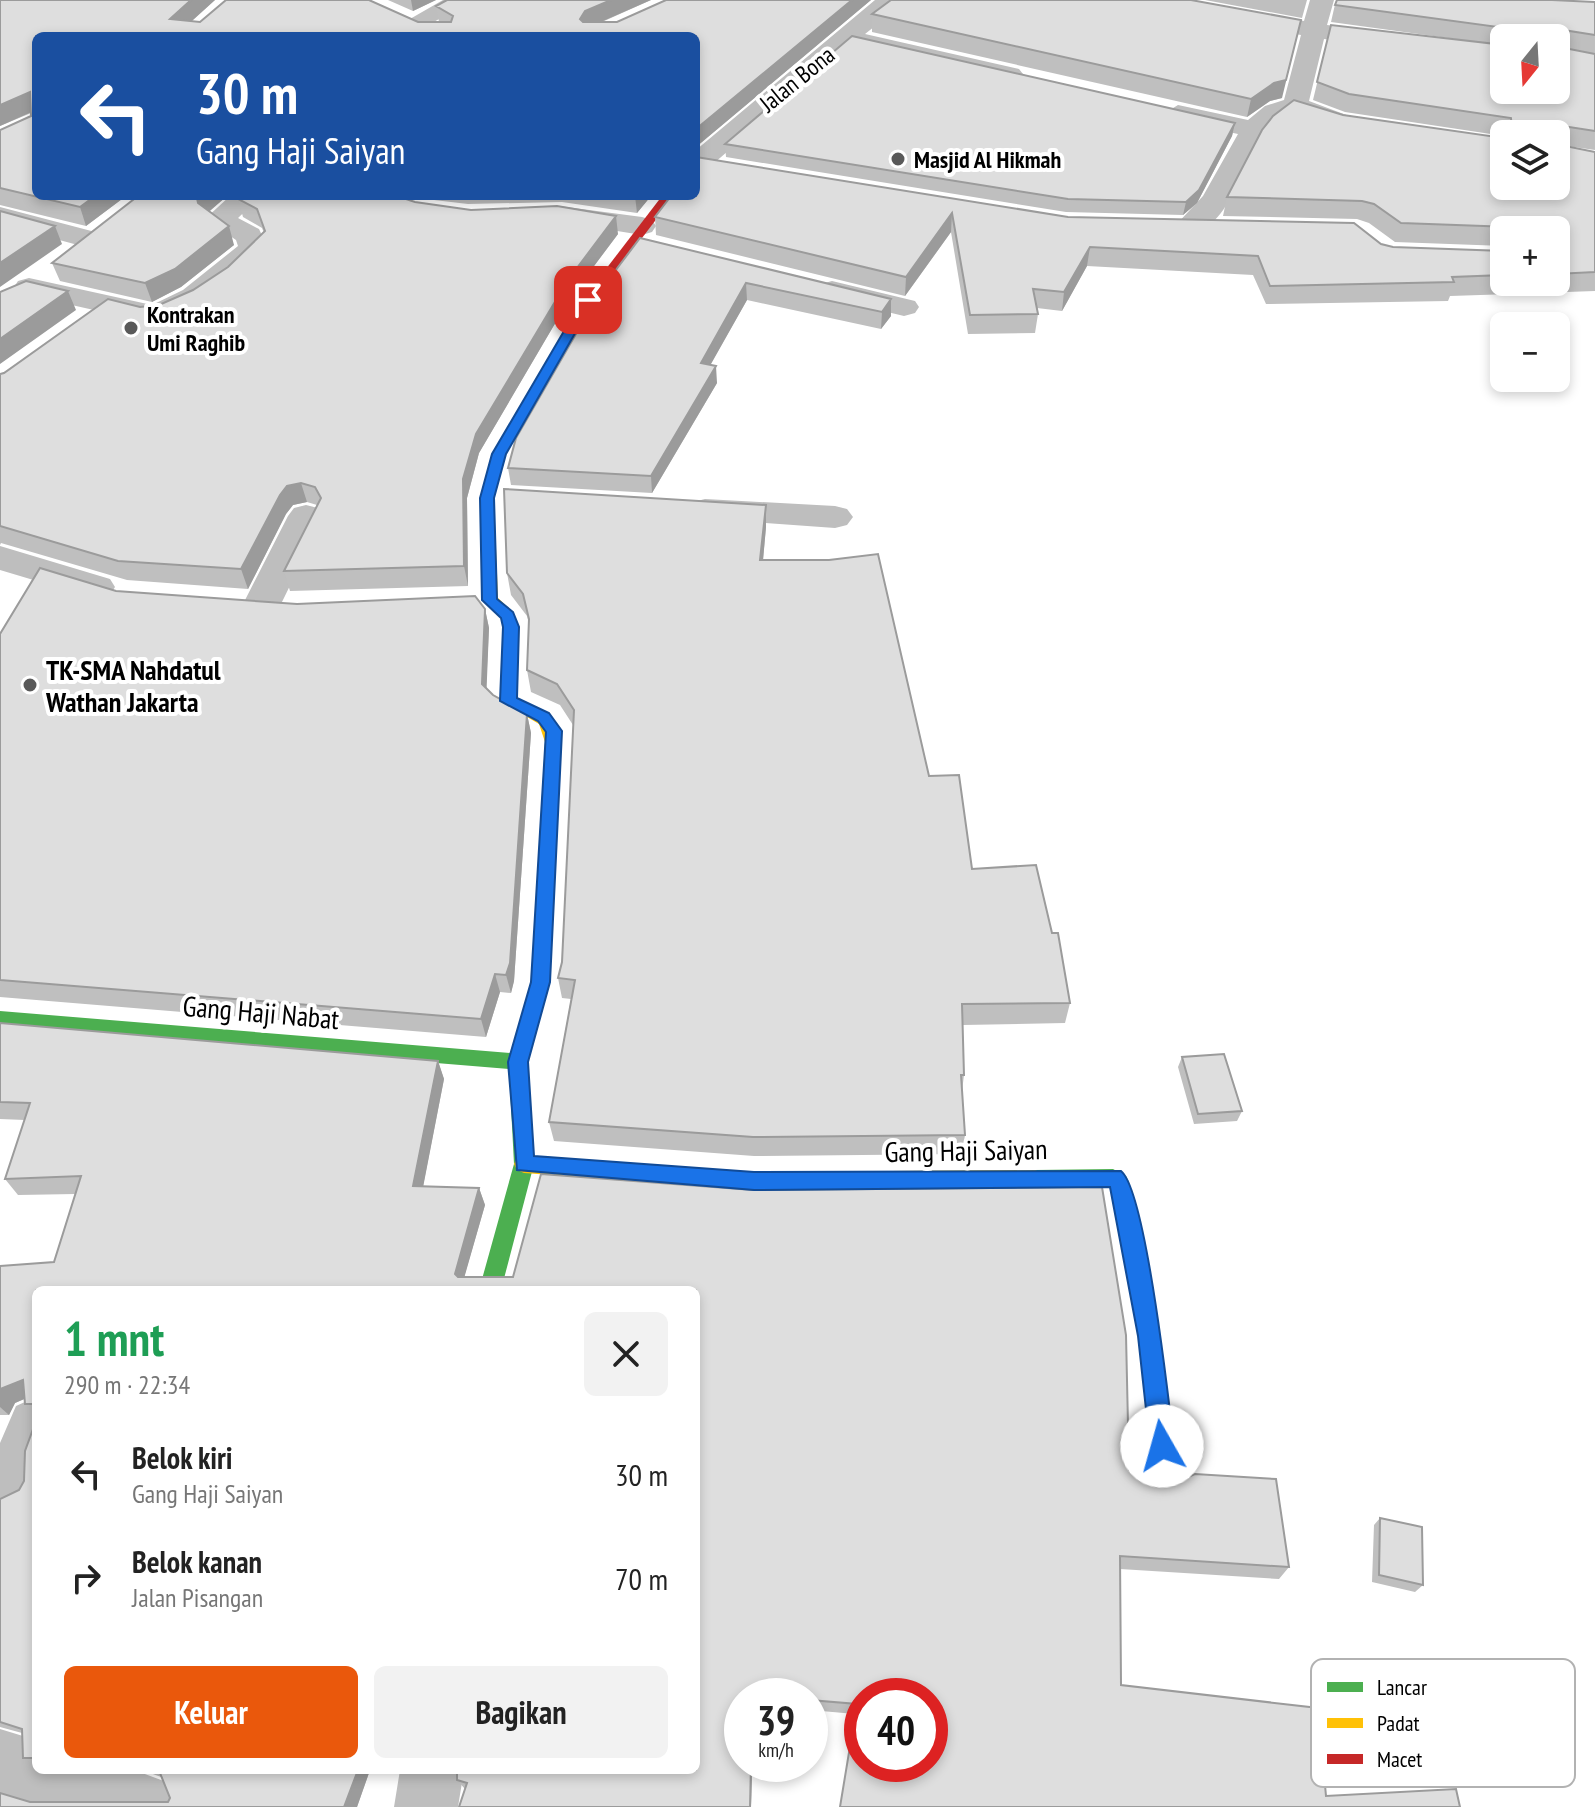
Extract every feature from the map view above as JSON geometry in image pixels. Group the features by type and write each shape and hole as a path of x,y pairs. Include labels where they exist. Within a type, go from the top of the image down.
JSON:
{"street":[{"path":"408,25 461,0"},
{"name":"Jalan Bona","path":"705,155 885,4 896,0"},
{"path":"1150,0 1312,31 1490,51"},
{"path":"1295,106 1304,82 1312,31 1322,0"},
{"path":"408,25 430,32"},
{"path":"848,37 1028,78"},
{"path":"1181,226 1210,210 1253,129 1281,108 1295,106 1339,122 1361,125"},
{"path":"1151,108 1253,129"},
{"path":"29,287 152,314 169,311 185,303 253,248 249,235 219,219 242,200"},
{"path":"491,1286 524,1164 518,1062 540,982 554,731 544,717 508,701 511,627 508,616 472,601 502,499 499,454 588,300 665,200"},
{"path":"527,216 559,213 637,234 661,250"},
{"path":"0,215 101,230 29,287 0,303"},
{"path":"1181,226 1220,227"},
{"path":"798,282 904,307"},
{"path":"71,332 106,306"},
{"path":"668,508 835,517"},
{"path":"303,608 247,603 306,516"},
{"path":"0,558 125,595"},
{"name":"Gang Haji Nabat","path":"0,1019 518,1062"},
{"name":"Gang Haji Saiyan","path":"524,1164 754,1181 1113,1178 1119,1182 1125,1202 1149,1336 1165,1466"},
{"path":"0,1480 13,1480 32,1435"},
{"path":"0,1761 32,1771"},
{"path":"42,1774 149,1807"},
{"path":"426,1807 431,1774"}],"building":[{"path":"0,0 191,0 170,19 200,22 226,0 369,0 418,22 451,22 453,16 436,6 447,0 611,0 585,11 580,19 583,22 617,22 666,0 852,0 700,126 700,32 32,32 32,196 0,188 0,130 31,116 30,92 0,105"},
{"path":"891,0 1191,0 1301,20 1286,80 1274,83 1251,99 872,14"},
{"path":"1337,0 1595,2 1595,35 1570,31 1570,24 1490,26 1335,5"},
{"path":"1331,25 1490,43 1490,104 1570,104 1570,49 1595,54 1595,131 1570,127 1570,120 1511,120 1349,94 1317,82"},
{"path":"852,36 1235,123 1199,190 1186,202 1068,199 725,144"},
{"path":"1294,100 1343,115 1490,136 1490,200 1570,200 1570,147 1595,152 1595,272 1570,273 1570,216 1490,216 1490,226 1401,223 1374,204 1362,201 1227,197 1262,130 1273,116"},
{"path":"700,158 1068,217 1354,223 1381,244 1393,247 1490,250 1490,276 1452,277 1454,282 1270,286 1258,256 1090,247 1064,292 1033,289 1038,314 970,315 952,213 906,277 655,217 668,200 700,200"},
{"path":"51,200 90,200 80,207"},
{"path":"133,200 197,200 229,226 175,269 145,283 52,263"},
{"path":"240,200 409,200 471,210 557,206 616,216 568,280 476,434 463,479 464,566 284,571 321,498 315,487 301,483 287,486 280,495 241,569 118,561 0,526 0,374 108,299 140,307 159,305 193,290 228,267 265,231 257,209"},
{"path":"0,211 55,226 0,263"},
{"path":"640,238 891,299 882,312 746,283 701,363 716,366 651,476 508,468 516,438 603,287"},
{"path":"26,281 68,291 0,339 0,292"},
{"path":"504,489 766,505 760,560 829,560 878,554 929,776 959,775 972,869 1036,865 1052,933 1058,933 1070,1003 962,1004 964,1075 961,1075 965,1135 753,1137 549,1122 575,980 558,978 562,962 574,710 557,684 527,670 529,619 523,594 507,573"},
{"path":"40,568 116,591 297,604 475,596 485,609 482,684 493,695 527,714 510,963 506,975 495,974 481,1019 0,980 0,634"},
{"path":"0,1023 438,1061 413,1186 479,1188 455,1274 458,1277 513,1277 541,1174 753,1190 1102,1187 1126,1335 1129,1470 1148,1471 1171,1484 1195,1474 1276,1479 1289,1567 1120,1556 1121,1685 1311,1707 1311,1787 1325,1787 1326,1796 1456,1789 1460,1807 840,1807 844,1782 948,1782 948,1678 844,1678 844,1703 828,1702 828,1678 724,1678 724,1782 751,1782 750,1807 459,1807 467,1783 457,1780 457,1774 700,1774 700,1286 32,1286 32,1404 25,1404 23,1380 0,1389 0,1266 54,1262 81,1176 5,1179 30,1103 0,1102"},
{"path":"1224,1054 1242,1111 1198,1114 1182,1057"},
{"path":"32,1432 32,1758 23,1758 22,1729 0,1722 0,1499 19,1490 24,1481 25,1451"},
{"path":"1380,1518 1422,1527 1423,1585 1379,1575"},
{"path":"160,1774 356,1774 344,1807 0,1807 0,1793 30,1802 168,1802 170,1798"}],"traffic: fast":[{"path":"491,1286 524,1164 518,1062 540,982 553,742"},
{"path":"0,1019 518,1062"},
{"path":"1035,1179 1113,1178 1119,1182 1149,1336 1165,1466"}],"traffic: slow":[{"path":"553,742 550,726 545,720 508,701 511,627 508,616 490,600 487,498 499,454 590,298"},
{"path":"524,1164 754,1181 1035,1179"}],"traffic: jam":[{"path":"590,298 665,200"}],"place":[{"name":"Masjid Al Hikmah","path":"898,159"},
{"name":"Kontrakan Umi Raghib","path":"131,328"},
{"name":"TK-SMA Nahdatul Wathan Jakarta","path":"30,685"}],"route":[{"path":"588,300 499,454 487,498 490,600 508,616 511,627 508,701 544,717 554,731 540,982 518,1062 524,1164 754,1181 1113,1178 1119,1182 1125,1202 1149,1336 1162,1446"}]}
